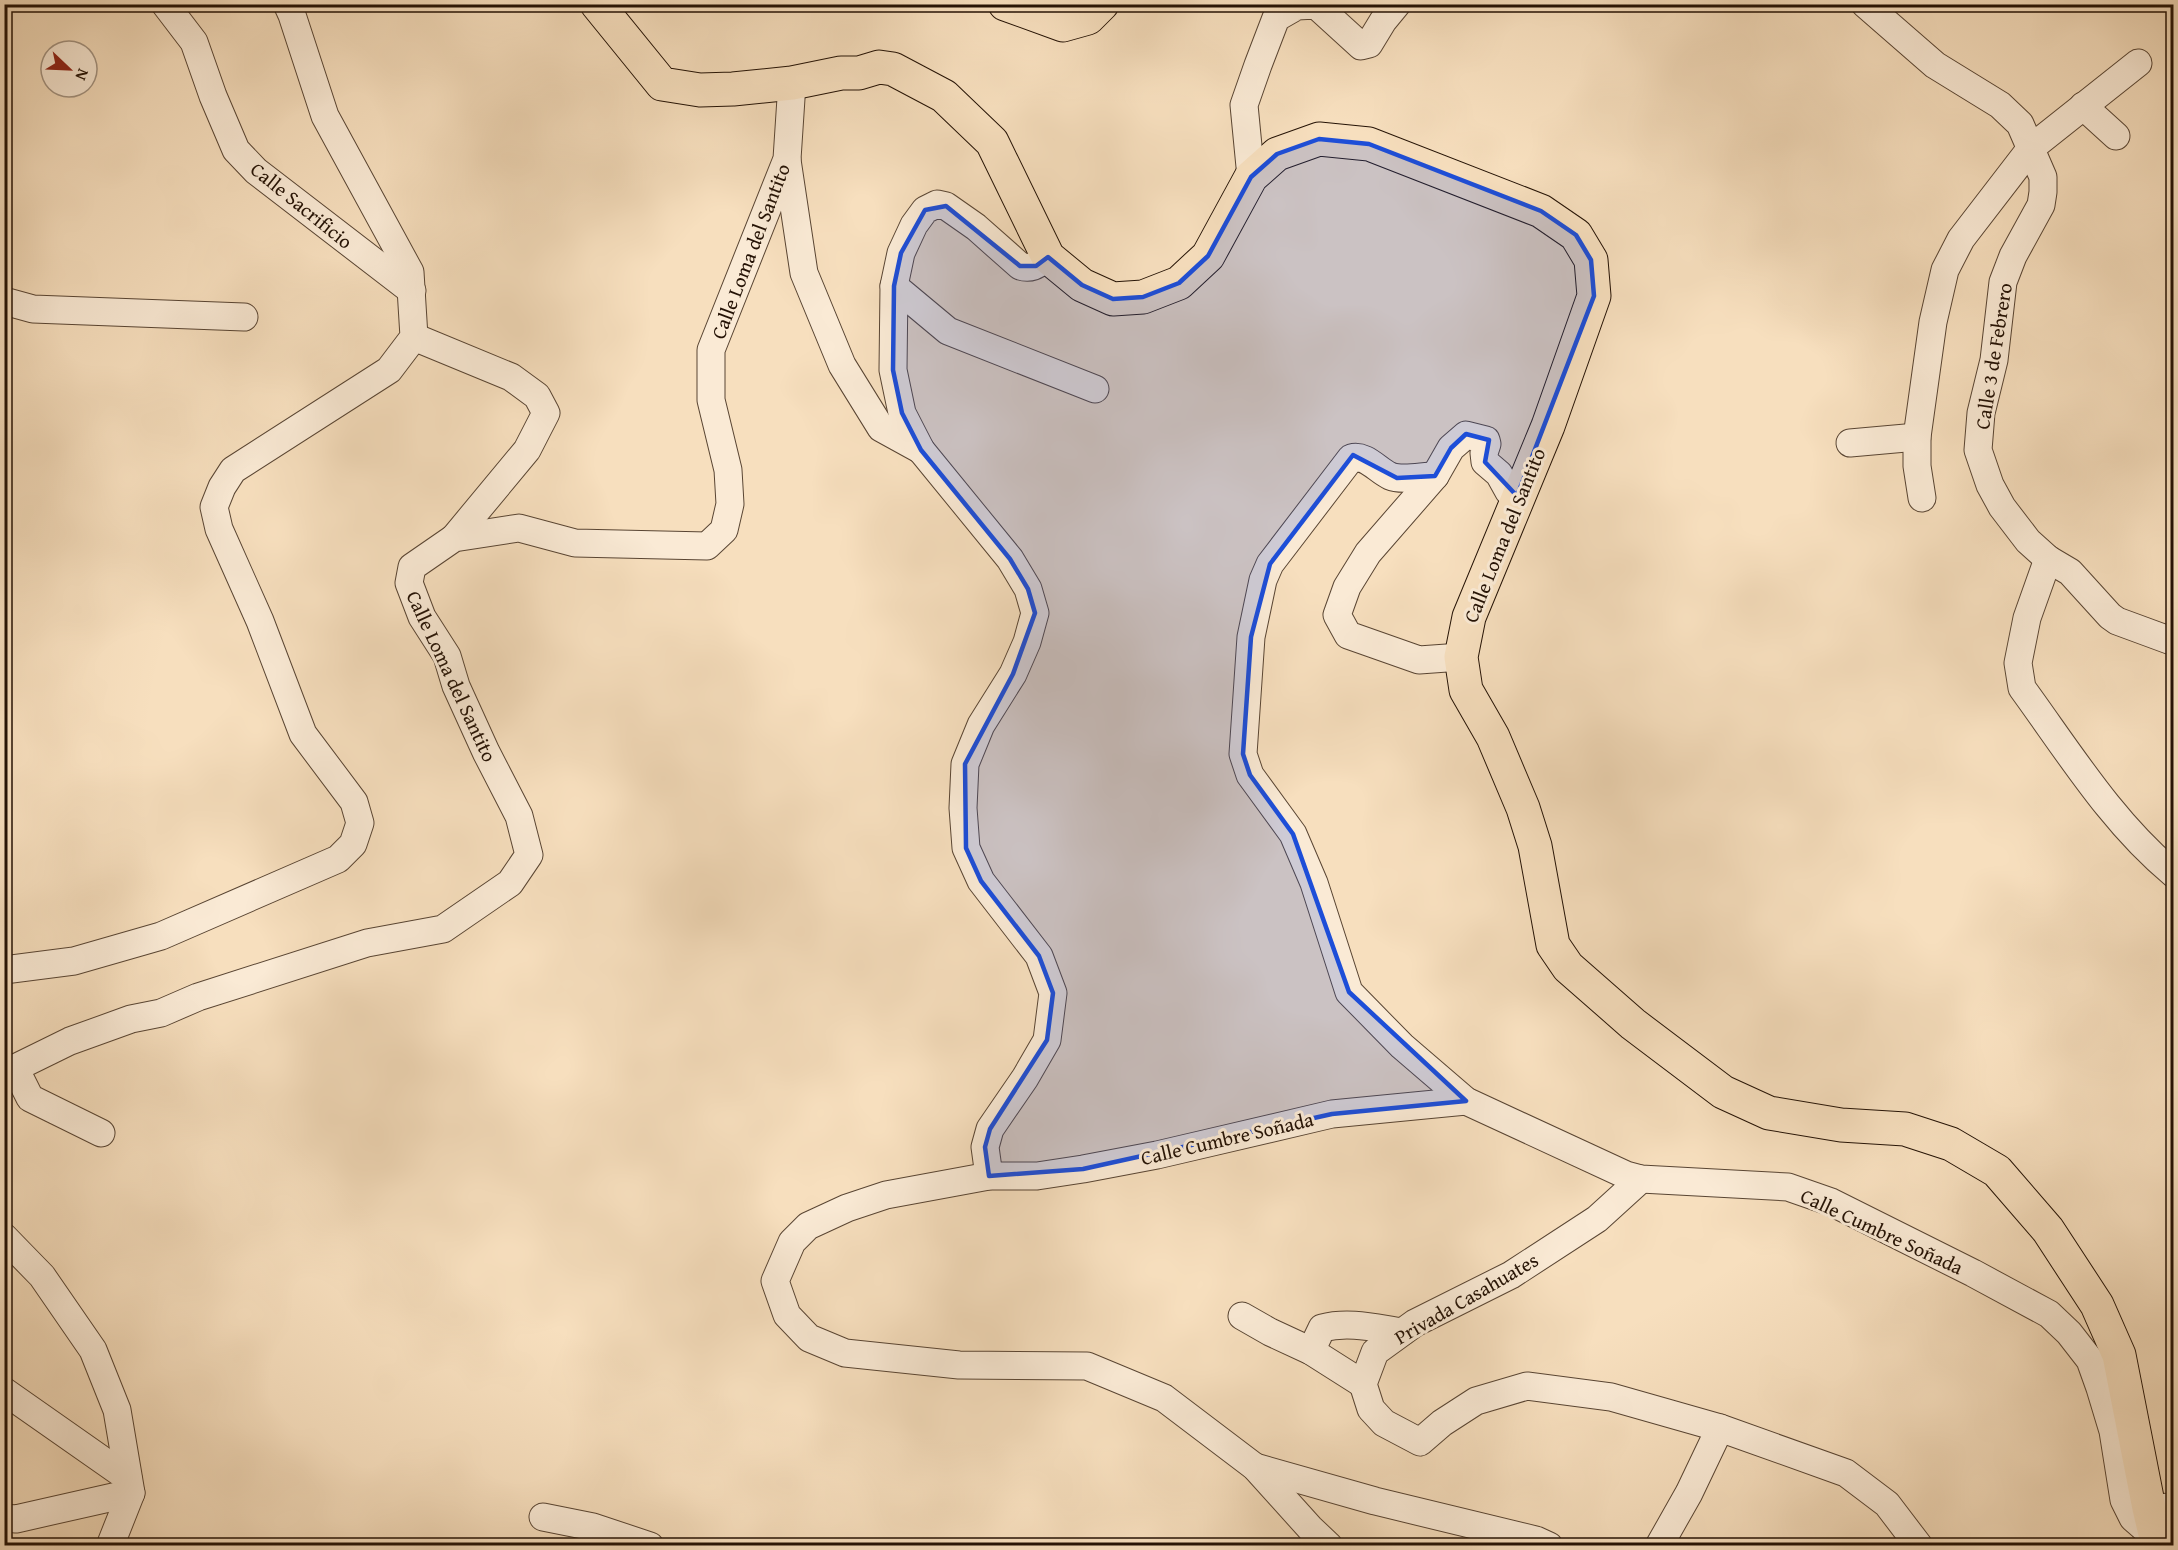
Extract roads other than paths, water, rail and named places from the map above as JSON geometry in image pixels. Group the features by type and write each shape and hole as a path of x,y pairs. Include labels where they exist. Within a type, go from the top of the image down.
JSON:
{"main road":[{"name":"Calle Loma del Santito","path":"597,4 662,84 700,90 792,83 841,73 893,69 944,96 992,142 1048,257 1082,285 1113,299 1143,297 1179,283 1208,256 1251,177 1277,154 1319,139 1369,144 1540,211 1576,235 1591,260 1594,296 1548,426 1517,496 1469,617 1461,657 1466,690 1493,737 1523,808 1535,846 1553,945 1568,967 1634,1024 1723,1092 1769,1113 1841,1125 1905,1129 1951,1144 1997,1171 2048,1230 2097,1305 2119,1355 2160,1524"},
{"path":"1005,4 1063,25 1089,18 1102,4"}],"street":[{"name":"Calle Sacrificio","path":"165,4 194,42 213,96 236,150 256,171 412,291"},
{"path":"4,970 74,961 161,936 338,860 353,844 360,823 354,802 303,734 260,621 219,529 214,507 222,487 233,470 389,370 414,337 410,272 325,116 292,15 286,4"},
{"path":"1251,177 1244,105 1276,18 1297,5 1316,5 1361,46 1369,44 1397,4"},
{"name":"Calle 3 de Febrero","path":"1865,4 1935,65 2000,105 2020,124 2043,177 2041,204 2013,256 2003,282 1994,360 1981,414 1978,450 2001,507 2028,541 2048,559 2070,572 2117,621 2174,642"},
{"path":"1922,498 1917,466 1917,436 1933,322 1945,270 1961,239 2031,148 2138,63"},
{"name":"Calle Loma del Santito","path":"101,1133 30,1098 15,1068 70,1041 131,1019 161,1013 198,997 367,943 443,929 510,883 529,855 519,816 456,686 447,656 422,617 409,583 412,567 454,538 519,528 575,543 707,546 724,530 730,504 728,470 711,400 711,350 787,159 792,83"},
{"path":"2083,106 2116,136"},
{"path":"787,159 804,273 842,365 881,428 921,450"},
{"path":"989,1176 985,1147 990,1129 1025,1078 1047,1040 1053,993 1039,956 981,881 966,848 963,808 965,764 981,725 1013,674 1027,642 1035,613 1028,589 1010,559 921,450 902,413 893,370 894,286 901,253 914,225 926,210 937,204 946,206 976,227 1020,266 1028,268 1035,266 1048,257"},
{"path":"894,286 948,331 1095,389"},
{"path":"4,301 33,309 244,317"},
{"path":"414,337 512,377 537,396 546,413 527,450 454,538"},
{"path":"1461,657 1419,660 1348,635 1337,615 1347,587 1368,553 1435,476 1451,448 1463,437 1471,436 1486,440 1485,462 1498,474 1509,492 1517,496"},
{"path":"1850,443 1917,436"},
{"name":"Calle Cumbre Soñada","path":"1435,476 1397,478 1364,459 1351,458 1270,564 1258,596 1251,637 1243,754 1250,775 1293,834 1314,883 1349,992 1402,1046 1466,1101 1641,1179 1788,1187 1806,1192 1831,1202 1973,1273 2049,1314 2069,1333 2090,1360 2113,1431 2124,1500 2133,1518 2160,1524"},
{"path":"2048,559 2027,618 2018,663 2022,688 2126,827 2154,857 2174,874"},
{"name":"Calle Cumbre Soñada","path":"1255,1467 1164,1398 1088,1366 959,1365 845,1353 809,1338 787,1315 775,1281 792,1242 807,1226 886,1195 989,1176 1036,1176 1083,1169 1157,1155 1332,1114 1466,1101"},
{"name":"Privada Casahuates","path":"1363,1384 1376,1352 1402,1332 1415,1323 1511,1275 1597,1219 1641,1179"},
{"path":"4,1237 42,1276 93,1350 117,1410 129,1486 110,1545"},
{"path":"1242,1316 1311,1351 1363,1384 1371,1409 1377,1416 1384,1423 1420,1442 1476,1401 1527,1386 1611,1397 1720,1428 1846,1473 1887,1504 1919,1545"},
{"path":"1311,1351 1322,1328 1332,1325 1351,1324 1402,1332"},
{"path":"4,1391 129,1486"},
{"path":"1659,1545 1689,1493 1720,1428"},
{"path":"1255,1467 1310,1528 1329,1545"},
{"path":"1255,1467 1375,1501 1549,1545"},
{"path":"4,1518 16,1519 129,1486"},
{"path":"543,1517 592,1527 650,1545"}]}
